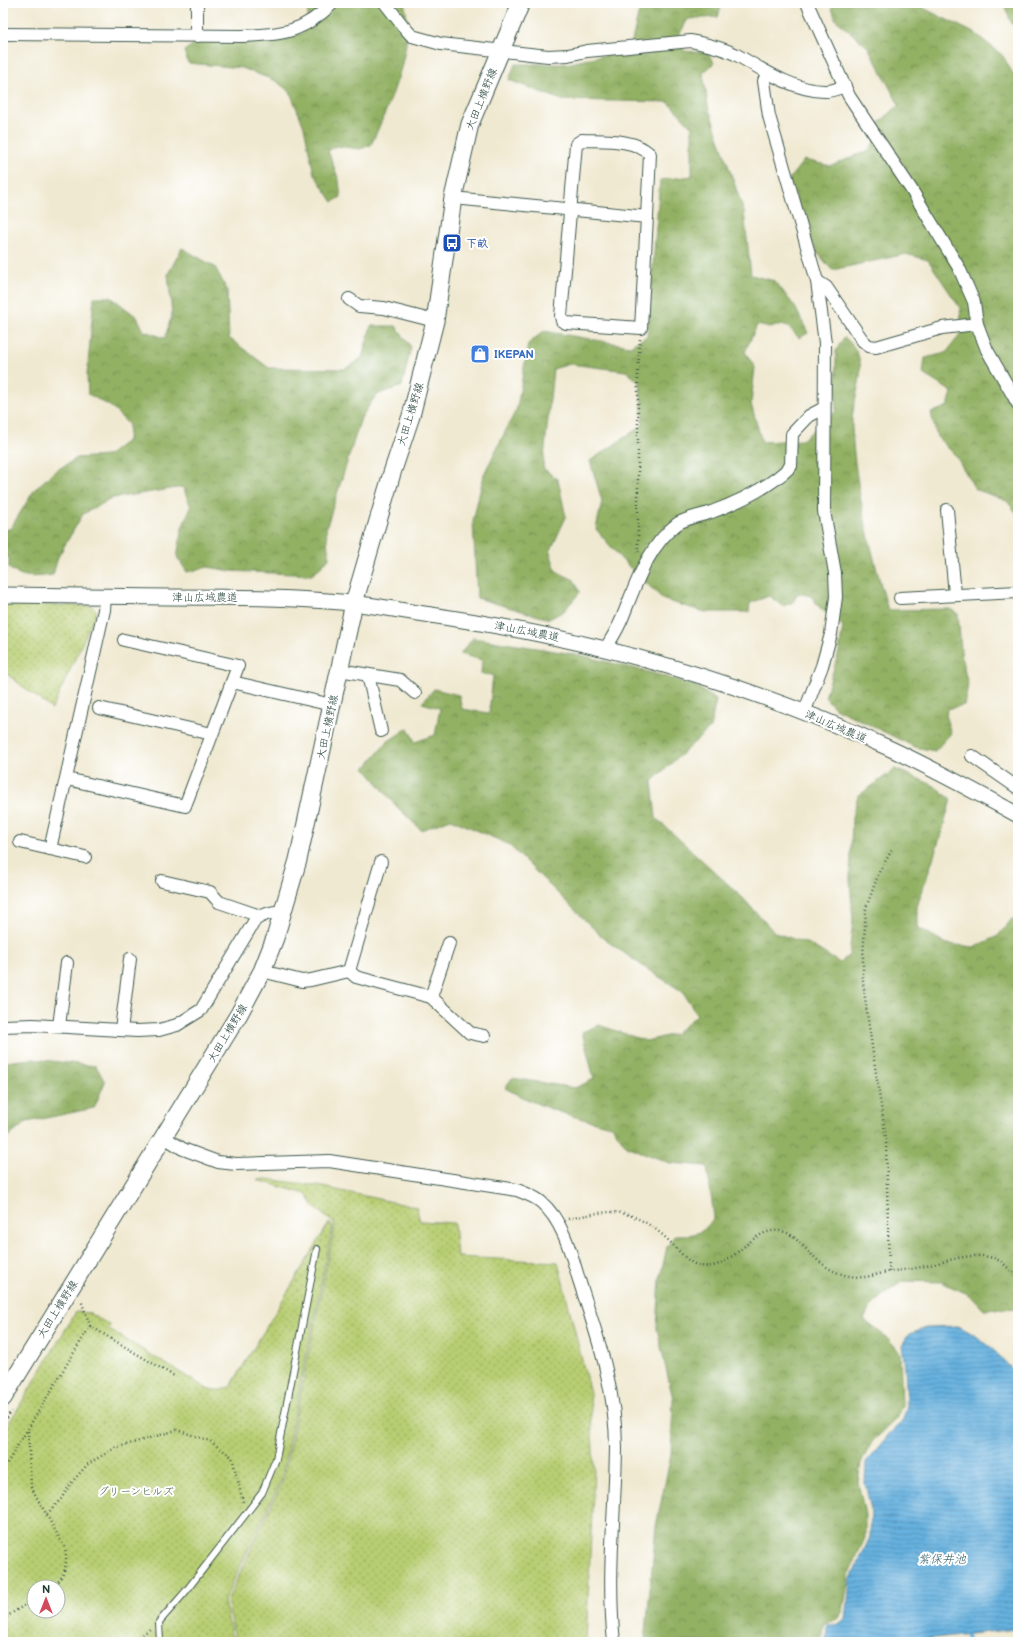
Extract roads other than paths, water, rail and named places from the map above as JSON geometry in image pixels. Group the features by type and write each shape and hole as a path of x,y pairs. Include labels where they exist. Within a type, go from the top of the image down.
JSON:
{"main road":[{"name":"大田上横野線","path":"3,1398 239,1014 262,971 284,912 298,860 354,604 392,473 411,416 435,321 453,198 470,124 521,3"}],"street":[{"path":"197,3 197,36"},
{"path":"3,34 242,36 290,32 307,25 333,3"},
{"path":"385,3 412,36 441,44 501,52 548,56 691,41 704,43 734,54 767,73 809,90 825,92 845,86"},
{"path":"807,3 849,96 911,189 959,268 974,302 977,324 987,350 1018,404"},
{"path":"767,73 764,81 769,116 816,282 825,343 824,511 835,573 836,597 831,634 822,666 804,713"},
{"path":"582,140 632,143 643,147 650,154 647,217 641,328 566,324 562,321 561,316 576,144 582,140"},
{"path":"453,198 647,217"},
{"path":"816,282 826,287 862,341 869,346 876,347 942,328 977,324"},
{"path":"349,299 359,306 384,308 435,321"},
{"path":"606,648 622,618 649,557 661,541 678,524 728,505 756,491 786,471 790,466 792,434 809,416 824,408"},
{"path":"947,510 955,594"},
{"path":"900,598 955,594 1018,592"},
{"name":"津山広域農道","path":"3,595 244,597 354,604 475,621 606,648 714,680 804,713 890,749 961,784 1018,815"},
{"path":"50,849 104,610 105,596"},
{"path":"67,779 185,806 238,666 124,640"},
{"path":"339,670 400,680 415,693"},
{"path":"368,675 381,731"},
{"path":"232,682 332,705"},
{"path":"99,708 212,734"},
{"path":"972,756 1018,788"},
{"path":"20,842 86,857"},
{"path":"349,971 381,862"},
{"path":"162,881 210,892 219,902 260,916"},
{"path":"3,1026 60,1026 138,1031 168,1028 194,1016 201,1010 255,920 260,916 276,912 284,912"},
{"path":"431,997 449,943"},
{"path":"121,1030 130,959"},
{"path":"60,1026 67,963"},
{"path":"262,971 302,980 311,980 349,971"},
{"path":"349,971 356,977 431,997 470,1033 484,1036"},
{"path":"164,1137 184,1149 218,1162 236,1164 329,1161 517,1190 540,1201 548,1209 565,1238 608,1371 613,1406 616,1447 610,1588 614,1642"}],"lane":[{"path":"160,1642 159,1622 246,1516 262,1493 276,1459 318,1249"}],"water":[{"name":"紫保井池","path":"957,1326 983,1341 1018,1376 1018,1594 1014,1604 1016,1629 916,1640 834,1639 834,1642 826,1642 827,1625 840,1624 846,1619 850,1581 870,1537 871,1510 865,1483 866,1462 890,1433 902,1422 907,1405 902,1345 909,1334 929,1327"}],"waterway":[{"name":"紫保井池","path":"967,1636 968,1642"}],"place":[{"name":"下畝","path":"452,243"},
{"name":"IKEPAN","path":"480,354"}],"park label":[{"name":"グリーンヒルズ","path":"136,1491"}]}
